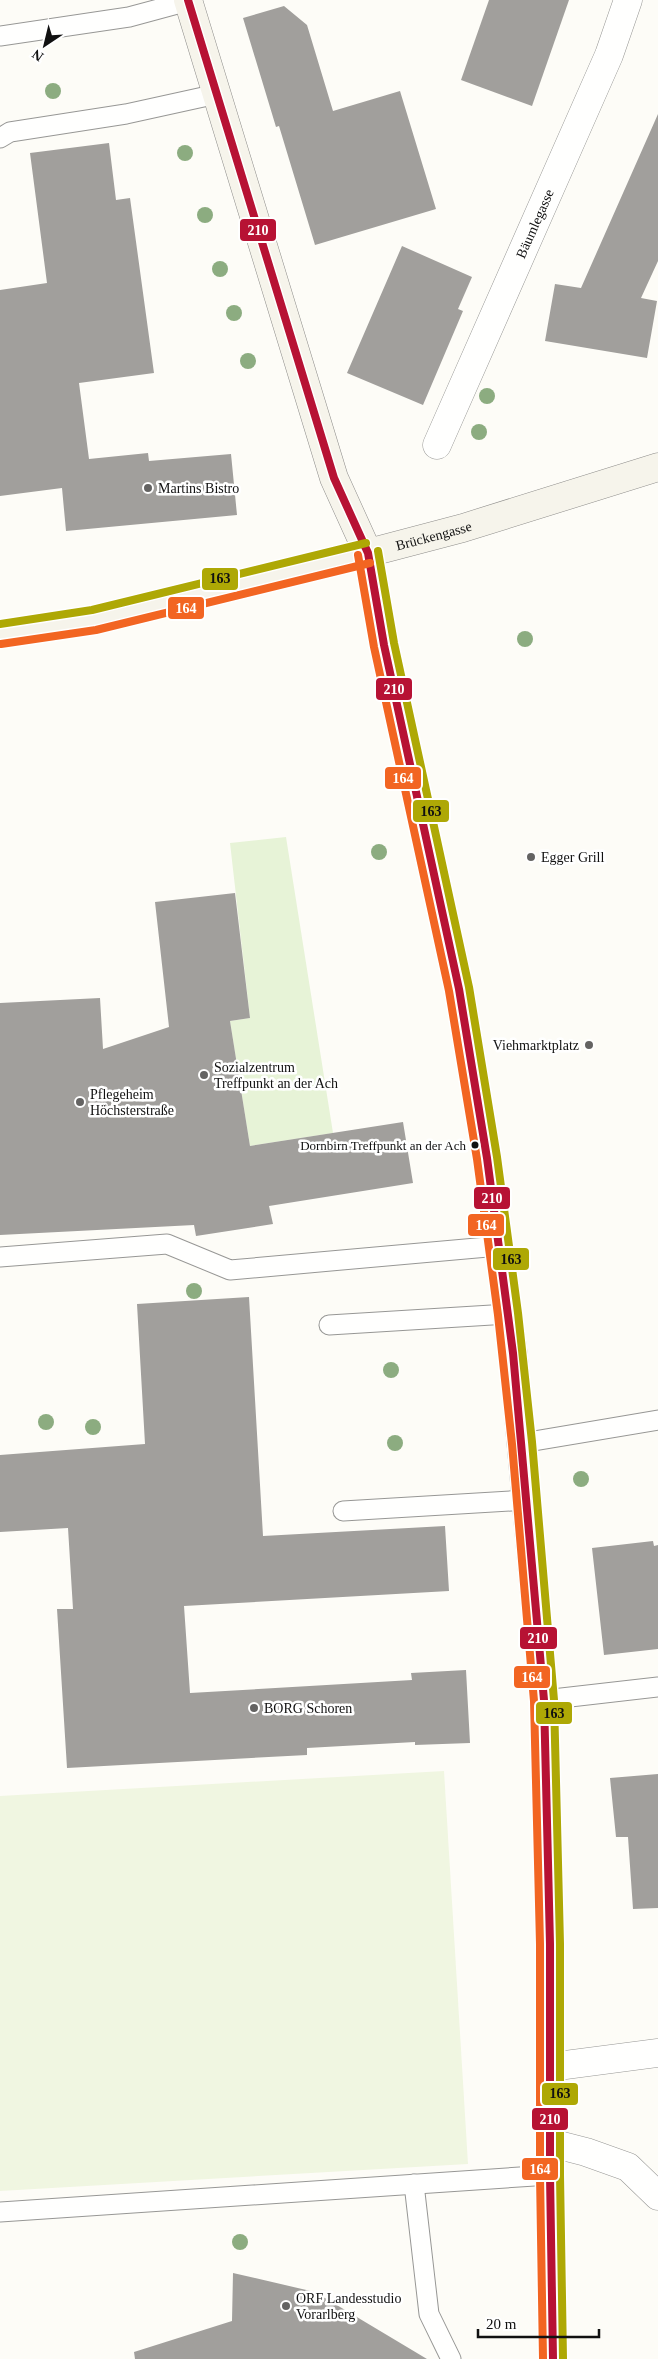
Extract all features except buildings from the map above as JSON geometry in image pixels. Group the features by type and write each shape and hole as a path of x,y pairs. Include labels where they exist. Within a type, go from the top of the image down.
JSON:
{"main road":[{"path":"188,0 334,478 368,553 384,645 459,989 487,1158 508,1314 522,1443 544,1700 550,1944 550,2175 553,2359"},
{"name":"Brückengasse","path":"0,634 94,620 368,553 463,528 658,467"}],"street":[{"name":"Bäumlegasse","path":"437,444 609,55 628,0"},
{"path":"550,2068 658,2053"},
{"path":"551,2143 586,2152 628,2168 658,2196"}],"lane":[{"path":"0,36 129,17 188,0"},
{"path":"0,138 10,132 126,114 216,94"},
{"path":"0,1257 167,1244 230,1270 498,1246"},
{"path":"330,1325 508,1314"},
{"path":"522,1443 658,1420"},
{"path":"344,1511 527,1500"},
{"path":"544,1700 658,1687"},
{"path":"0,2212 550,2175"},
{"path":"414,2184 429,2314 451,2359"}],"green space":[{"path":"286,837 333,1133 250,1146 230,1021 250,1018 230,843"},
{"path":"444,1771 468,2164 0,2191 0,1796"}],"transit line":[{"name":"210","path":"188,0 334,478 368,553 384,645 459,989 487,1158 513,1353 544,1700 550,1944 550,2175 553,2359"},
{"name":"163","path":"0,624 92,610 366,543"},
{"name":"163","path":"378,551 394,643 469,987 497,1157 518,1313 532,1442 554,1700 560,1944 560,2175 563,2359"},
{"name":"164","path":"358,555 374,647 449,991 477,1159 498,1315 512,1444 534,1701 540,1944 540,2175 543,2359"},
{"name":"164","path":"1,644 96,630 370,563"}],"place":[{"name":"Martins Bistro","path":"148,488"},
{"name":"Egger Grill","path":"531,857"},
{"name":"Viehmarktplatz","path":"589,1045"},
{"name":"Sozialzentrum Treffpunkt an der Ach","path":"204,1075"},
{"name":"Pflegeheim Höchsterstraße","path":"80,1102"},
{"name":"Dornbirn Treffpunkt an der Ach","path":"475,1145"},
{"name":"BORG Schoren","path":"254,1708"},
{"name":"ORF Landesstudio Vorarlberg","path":"286,2306"}]}
